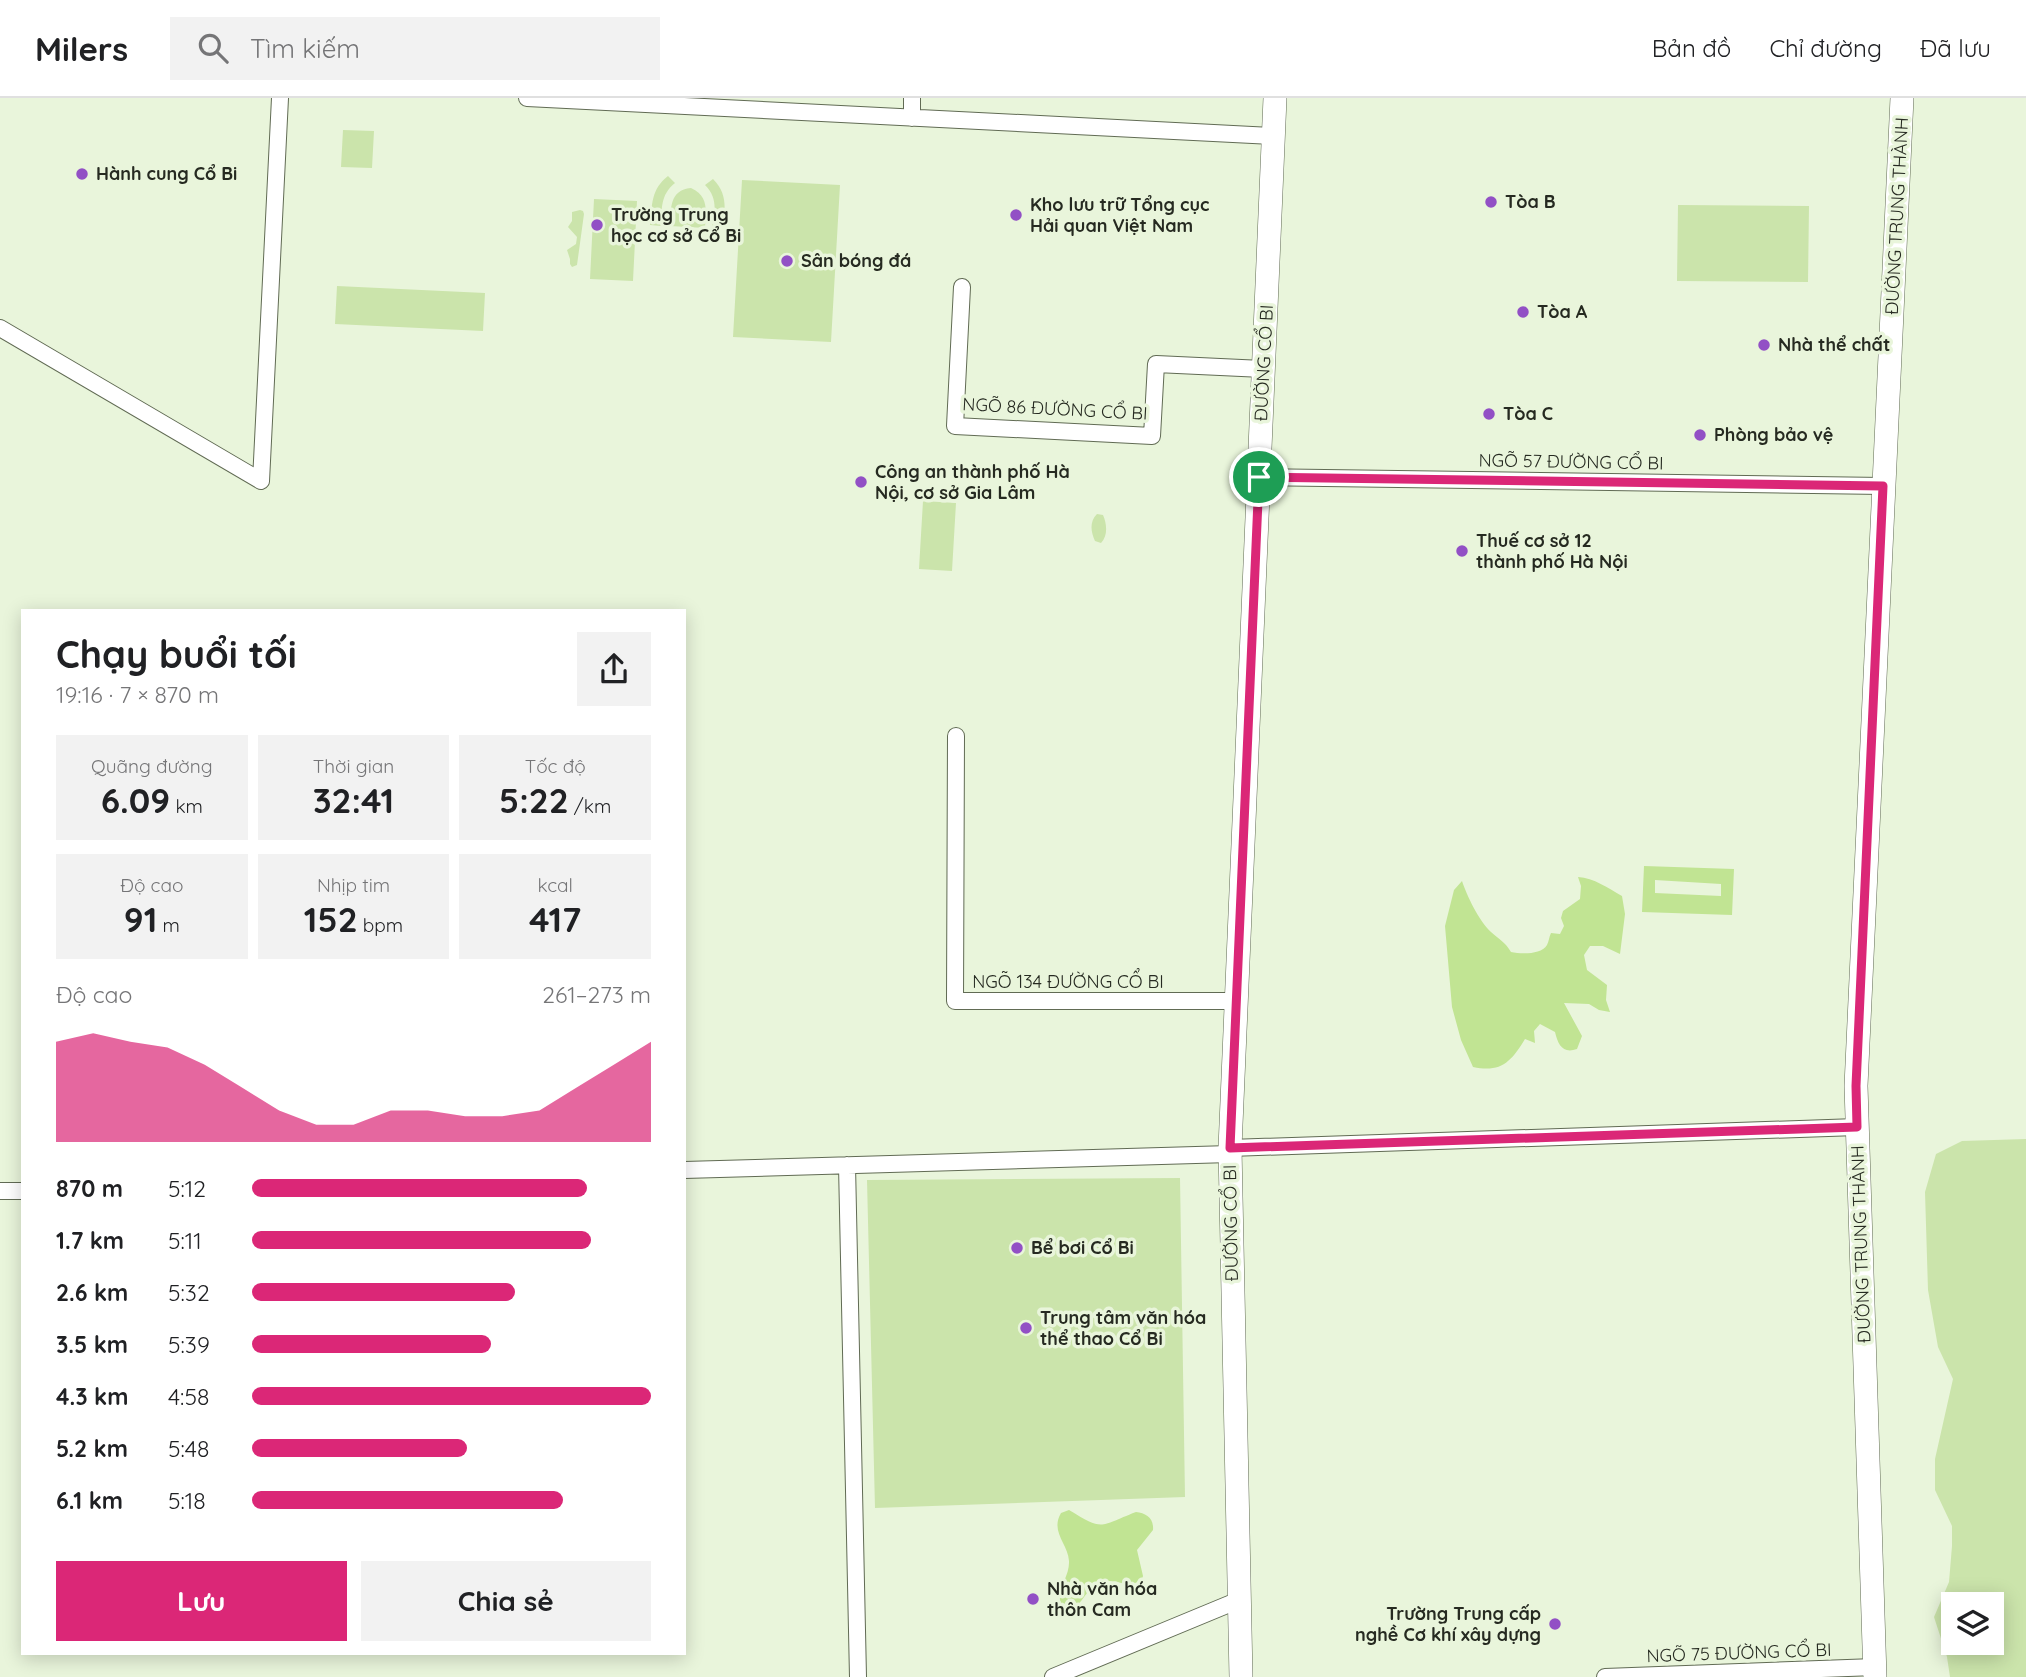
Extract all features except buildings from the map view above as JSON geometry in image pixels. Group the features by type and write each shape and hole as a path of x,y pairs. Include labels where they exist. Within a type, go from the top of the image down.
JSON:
{"main road":[{"name":"ĐƯỜNG CỔ BI","path":"1241,1677 1230,1151 1275,98"},
{"name":"ĐƯỜNG TRUNG THÀNH","path":"1875,1672 1856,1086 1902,98"}],"street":[{"path":"0,328 261,481 280,98"},
{"path":"527,98 1274,136"},
{"path":"912,98 912,118"},
{"name":"NGÕ 86 ĐƯỜNG CỔ BI","path":"962,287 955,426 1152,436 1156,364 1263,369"},
{"name":"NGÕ 57 ĐƯỜNG CỔ BI","path":"1259,477 1883,486"},
{"name":"NGÕ 134 ĐƯỜNG CỔ BI","path":"956,736 955,1001 1236,1001"},
{"path":"686,1170 1857,1127"},
{"path":"847,1165 858,1677"},
{"path":"0,1191 21,1191"},
{"path":"1053,1677 1239,1600"},
{"name":"NGÕ 75 ĐƯỜNG CỔ BI","path":"1605,1677 1875,1672"}],"shaded area":[{"path":"343,130 374,131 372,168 341,167"},
{"path":"668,176 675,183 664,197 661,226 650,225 655,192"},
{"path":"713,179 723,196 723,228 712,228 714,200 705,185"},
{"name":"Sân bóng đá","path":"742,180 840,185 831,342 733,337"},
{"path":"691,188 704,200 705,228 670,226 671,207 675,196"},
{"path":"594,199 637,201 633,281 590,279"},
{"path":"1678,205 1809,206 1808,282 1677,281"},
{"path":"580,210 584,214 577,265 572,267 567,250 576,244 577,237 568,227 572,221 572,212"},
{"path":"337,286 485,293 483,331 335,324"},
{"path":"923,501 956,503 952,571 919,569"},
{"path":"1097,514 1103,515 1106,526 1105,537 1101,543 1095,541 1092,531 1093,520"},
{"path":"1644,866 1734,869 1732,915 1642,912","holes":["1655,880 1721,884 1721,896 1655,893"]},
{"path":"1578,877 1595,881 1622,896 1625,914 1620,954 1603,946 1590,946 1584,955 1587,970 1607,985 1606,1000 1610,1012 1589,1004 1564,1003 1582,1036 1577,1049 1565,1049 1555,1032 1540,1024 1534,1031 1535,1043 1525,1039 1504,1064 1491,1068 1473,1067 1461,1040 1452,1007 1445,926 1454,890 1462,881 1474,908 1491,932 1511,952 1531,953 1540,951 1547,945 1551,933 1560,934 1564,926 1561,918 1563,911 1580,899 1581,886"},
{"path":"2026,1139 2026,1677 1950,1677 1946,1655 2004,1655 2004,1592 1945,1592 1949,1582 1952,1526 1935,1490 1935,1459 1953,1379 1938,1347 1928,1290 1925,1192 1936,1154 1962,1141"},
{"name":"Trung tâm văn hóa thể thao Cổ Bi","path":"1180,1178 1185,1497 875,1508 867,1180"},
{"path":"1069,1510 1096,1524 1108,1523 1136,1512 1149,1517 1153,1530 1137,1550 1143,1576 1141,1583 1131,1585 1109,1581 1097,1584 1077,1606 1063,1610 1060,1597 1069,1561 1057,1526 1061,1513"},
{"path":"1941,1601 1941,1639 1934,1617"}],"place":[{"name":"Hành cung Cổ Bi","path":"82,174"},
{"name":"Tòa B","path":"1491,202"},
{"name":"Kho lưu trữ Tổng cục Hải quan Việt Nam","path":"1016,215"},
{"name":"Trường Trung học cơ sở Cổ Bi","path":"597,225"},
{"name":"Sân bóng đá","path":"787,261"},
{"name":"Tòa A","path":"1523,312"},
{"name":"Nhà thể chất","path":"1764,345"},
{"name":"Tòa C","path":"1489,414"},
{"name":"Phòng bảo vệ","path":"1700,435"},
{"name":"Công an thành phố Hà Nội, cơ sở Gia Lâm","path":"861,482"},
{"name":"Thuế cơ sở 12 thành phố Hà Nội","path":"1462,551"},
{"name":"Bể bơi Cổ Bi","path":"1017,1248"},
{"name":"Trung tâm văn hóa thể thao Cổ Bi","path":"1026,1328"},
{"name":"Nhà văn hóa thôn Cam","path":"1033,1599"},
{"name":"Trường Trung cấp nghề Cơ khí xây dựng","path":"1555,1624"}],"route":[{"path":"1259,477 1883,486 1856,1086 1857,1127 1230,1148 1259,477"}]}
